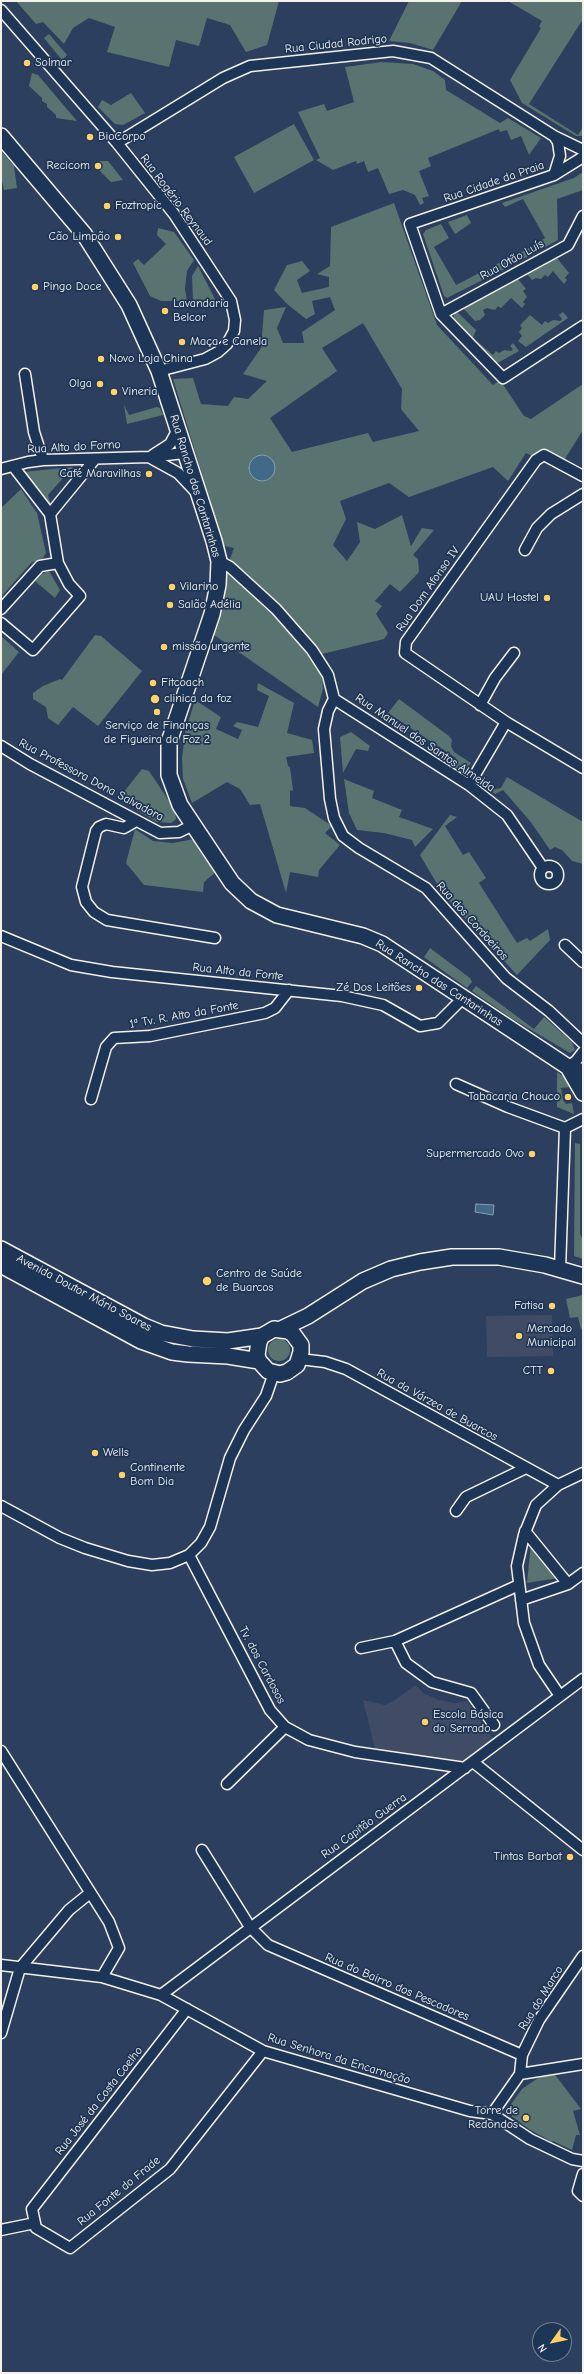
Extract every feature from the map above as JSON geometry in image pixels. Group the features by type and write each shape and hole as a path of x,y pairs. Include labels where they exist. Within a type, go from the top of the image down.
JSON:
{"street":[{"name":"Rua Rogério Reynaud","path":"1,10 117,143 174,214 231,301 235,320 234,331 227,344 218,352 205,359 159,371"},
{"name":"Rua Ciudad Rodrigo","path":"117,143 223,78 250,66 393,51 431,58 554,136 583,150"},
{"name":"Rua Rancho das Cantarinhas","path":"1,136 84,234 109,270 129,305 159,371 201,500 219,561 218,585 212,614 169,742 169,775 180,805 232,883 251,901 277,915 363,936 382,944 568,1067 583,1072"},
{"path":"554,136 558,142 560,156 554,175"},
{"name":"Rua Cidade da Praia","path":"441,314 410,224 554,175 583,157"},
{"name":"Rua Otão Luís","path":"441,314 568,245 583,216"},
{"path":"441,314 503,378 583,326"},
{"path":"25,374 34,432 43,460"},
{"name":"Rua Alto do Forno","path":"149,457 170,444 178,428"},
{"name":"Rua Alto do Forno","path":"1,469 43,460 149,457 184,453 187,456"},
{"path":"164,464 180,464 187,456"},
{"name":"Rua Dom Afonso IV","path":"581,764 506,722 480,705 406,653 406,642 536,460 544,456 583,476"},
{"name":"Rua Alto do Forno","path":"149,457 164,464 190,485 201,500"},
{"path":"50,514 95,459"},
{"path":"1,623 33,650 80,596 69,584 58,562 50,514 13,466"},
{"path":"525,550 537,528 551,514 583,494"},
{"path":"219,561 230,566 276,609 312,650 328,675 334,699"},
{"path":"1,608 40,566 58,562"},
{"path":"480,705 495,678 514,653"},
{"name":"Rua Manuel dos Santos Almeida","path":"334,699 468,785 507,816 543,868"},
{"name":"Rua dos Cordoeiros","path":"334,699 328,711 324,729 330,799 334,818 343,836 359,848 426,888 506,978 549,1011 583,1043"},
{"path":"468,785 506,722"},
{"name":"Rua Professora Dona Salvadora","path":"1,746 160,833 179,832 193,825"},
{"path":"136,821 124,828 106,824 99,827 96,831 82,887 86,902 94,912 107,920 215,938"},
{"name":"Rua Alto da Fonte","path":"1,936 71,965 112,972 342,996 383,1005 420,1026 438,1023 463,998"},
{"path":"565,945 583,962"},
{"name":"1ª Tv. R. Alto da Fonte","path":"91,1099 106,1047 114,1038 150,1036 265,1014 275,1008 289,990"},
{"path":"568,1067 576,1062 583,1052"},
{"name":"Rua Rancho das Cantarinhas","path":"568,1067 583,1093"},
{"path":"456,1084 508,1107 565,1128 583,1119"},
{"path":"560,1269 565,1128"},
{"name":"Avenida Doutor Mário Soares","path":"1,1249 144,1326 161,1333 207,1341 228,1341 262,1336"},
{"path":"281,1329 308,1316 363,1281 391,1269 420,1262 452,1257 482,1256 514,1259 560,1269 583,1276"},
{"name":"Avenida Doutor Mário Soares","path":"1,1265 148,1344 188,1354 228,1356 259,1361"},
{"path":"300,1352 293,1334 281,1329 274,1329 262,1336 257,1348 259,1361 268,1371 274,1373 287,1372 292,1369 300,1352 308,1316"},
{"name":"Rua da Várzea de Buarcos","path":"300,1352 346,1369 558,1485"},
{"path":"1,1506 60,1538 85,1548 128,1561 152,1565 170,1563 189,1555 201,1543 210,1527 230,1458 244,1430 266,1396 274,1373"},
{"path":"456,1511 466,1498 526,1468"},
{"path":"560,1696 539,1664 524,1623 517,1566 525,1531 536,1504 558,1485 583,1472"},
{"path":"525,1531 568,1584"},
{"name":"Tv. dos Cardosos","path":"189,1555 270,1710 285,1727 309,1740 355,1752 469,1765"},
{"path":"521,1600 568,1584 583,1573"},
{"path":"361,1648 395,1641 519,1585"},
{"path":"395,1641 406,1663 432,1682 471,1693 494,1725"},
{"name":"Rua Capitão Guerra","path":"161,1994 583,1679"},
{"path":"227,1784 285,1727"},
{"path":"1,1751 109,1922 119,1948 102,1977"},
{"path":"469,1765 583,1850"},
{"name":"Rua do Bairro dos Pescadores","path":"202,1850 250,1927 268,1945 522,2055"},
{"path":"1,2033 20,1968 69,1910 90,1893"},
{"name":"Rua do Marco","path":"522,2055 539,2020 582,1961"},
{"name":"Rua Senhora da Encarnação","path":"1,1965 102,1977 161,1994 263,2051 470,2111 492,2114"},
{"name":"Rua José da Costa Coelho","path":"35,2223 32,2209 187,2009"},
{"name":"Rua Fonte do Frade","path":"35,2223 36,2228 70,2248 170,2169 263,2051"},
{"path":"522,2055 520,2074 492,2114 530,2139 572,2160 583,2161"},
{"path":"520,2074 583,2064"},
{"path":"583,2174 578,2191 583,2196"},
{"path":"1,2230 35,2223"}],"shaded area":[{"path":"262,455 271,459 275,468 271,477 262,481 253,477 249,468 253,459"},
{"path":"476,1204 494,1205 493,1215 475,1212"},
{"name":"Mercado Municipal","path":"552,1315 553,1356 487,1357 486,1316"},
{"name":"Escola Básica do Serrado","path":"416,1685 423,1693 439,1700 455,1703 467,1701 493,1740 459,1764 375,1748 363,1700 385,1705 392,1702"}],"green space":[{"path":"16,1 279,1 267,45 246,52 230,25 207,18 199,46 176,40 169,67 107,52 115,27 89,18 73,28 64,44 43,22 36,24"},
{"path":"409,1 462,1 433,50 410,43 389,41"},
{"path":"508,1 583,1 583,19 529,104 578,135 583,127 583,136 576,136 522,103 510,80 541,28 539,26 542,21"},
{"path":"49,34 67,55 62,60 44,38"},
{"path":"382,62 413,64 433,71 445,80 446,90 500,123 508,118 541,138 529,155 521,136 511,140 507,130 500,132 499,129 428,158 431,166 419,171 429,196 422,198 424,203 420,205 415,195 403,190 389,194 378,168 368,172 364,161 357,164 356,161 333,170 316,160 320,158 298,112 324,104 327,111 354,102 345,67"},
{"path":"32,73 38,75 77,121 56,118 56,115 47,107 47,104 42,101 42,98 29,86"},
{"path":"131,93 145,113 123,125 115,124 98,107 102,100 111,105"},
{"path":"294,124 314,160 254,193 234,157"},
{"path":"1,151 14,166 17,188 4,190 1,177"},
{"path":"99,161 108,161 123,180 111,182 99,170"},
{"path":"583,172 583,190 557,199 558,240 512,265 509,260 545,238 523,199 505,207 502,203 574,178"},
{"path":"394,203 437,325 493,385 500,380 524,416 531,419 583,384 583,430 563,462 534,457 526,453 508,481 493,467 409,497 389,483 340,501 346,519 333,545 347,561 360,542 357,522 375,529 402,515 411,546 422,528 434,530 413,555 418,559 419,572 400,592 390,584 375,601 382,606 376,614 388,633 384,639 318,655 229,562 234,548 224,546 173,379 193,378 201,404 228,406 234,397 248,399 267,381 243,374 261,348 264,310 286,307 277,328 283,343 304,343 302,332 335,310 330,297 312,301 315,314 306,319 287,304 274,290 287,265 302,261 310,271 297,280 302,293 329,287 329,277 317,274 330,266 331,227","holes":["363,323 402,389 401,409 419,431 373,442 368,433 292,452 270,418 337,371 322,348","258,456 266,456 272,461 268,479 264,480 253,477 251,461"]},
{"path":"467,215 471,223 455,234 448,222"},
{"path":"441,224 449,238 434,247 456,285 501,262 505,262 508,267 447,298 444,296 423,234 426,230"},
{"path":"158,228 174,232 194,260 187,271 185,289 187,301 161,301 150,296 133,263 138,259 144,265 166,244 157,235"},
{"path":"557,258 569,273 565,278 567,280 564,284 553,271 548,277 545,275 541,279 536,278 532,280 527,274"},
{"path":"198,266 216,301 193,301 192,276"},
{"path":"518,279 526,289 523,291 527,297 523,302 525,304 522,308 511,298 501,308 498,306 495,310 487,308 483,310 485,315 480,320 475,321 463,308"},
{"path":"457,312 476,330 473,338 493,355 496,351 499,353 504,350 511,351 513,349 510,346 513,343 519,351 496,364 454,318 454,314"},
{"path":"563,312 568,318 526,347 518,341 522,336 519,332 522,328 520,325 530,315 542,325 545,321 548,323 553,320 560,321 562,319 559,315"},
{"path":"124,405 129,415 157,407 160,408 163,415 127,424"},
{"path":"73,467 48,495 51,505 49,507 23,472"},
{"path":"21,489 37,513 46,553 43,558 31,563 1,597 1,508"},
{"path":"49,571 60,590 55,598 35,581 42,574"},
{"path":"227,572 258,596 311,657 322,673 323,689 318,707 214,635"},
{"path":"95,635 101,636 142,671 98,726 73,707 58,725 48,718 46,707 33,699 33,693 43,686 60,679 62,680"},
{"path":"1,636 19,652 1,675"},
{"path":"258,683 294,703 287,733 312,740 314,753 286,757 288,766 290,767 293,790 290,791 290,806 305,808 332,826 325,833 340,845 319,870 318,877 290,872 286,893 260,804 250,805 240,789 227,782 192,803 183,779 182,758 185,733 195,700 221,717 216,729 238,739 242,730 233,726 237,722 258,727 269,696 257,690"},
{"path":"399,699 449,736 452,740 451,746 454,752 471,763 465,771 462,772 451,765 456,758 388,713"},
{"path":"351,732 370,746 368,751 356,749 343,773 340,737"},
{"path":"142,769 149,771 175,810 176,819 171,823 157,822 136,810 134,800 123,793"},
{"path":"507,777 583,822 583,864 572,861 562,850 555,847 550,850 530,821 503,790 495,794 478,783 492,790 501,788"},
{"path":"344,779 374,791 372,798 402,810 399,817 433,829 415,847 412,840 384,833 357,830 349,813"},
{"path":"450,815 457,817 445,826 463,855 469,852 486,878 479,883 517,943 527,938 530,941 548,929 550,940 517,975 443,894 420,855"},
{"path":"135,829 153,841 173,843 194,839 216,872 204,882 203,892 144,885 126,863"},
{"path":"430,948 470,978 472,982 467,988 424,957"},
{"path":"476,986 534,1029 544,1017 572,1042 575,1050 570,1053 511,1018 472,991"},
{"path":"557,1072 564,1077 570,1087 561,1088 563,1100 566,1104 572,1103 574,1114 557,1107"},
{"path":"575,1143 580,1144 580,1234 583,1240 583,1259 574,1256"},
{"path":"583,1295 583,1328 581,1329 578,1317 570,1318 566,1299"},
{"path":"279,1339 287,1342 290,1350 287,1358 279,1361 271,1358 268,1350 271,1342"},
{"path":"531,1543 558,1578 527,1583"},
{"path":"553,2072 581,2109 573,2111 580,2135 576,2135 572,2150 553,2141 552,2142 529,2129 509,2114 509,2107 522,2089 538,2078"}],"place":[{"name":"Solmar","path":"27,63"},
{"name":"BioCorpo","path":"90,137"},
{"name":"Recicom","path":"98,166"},
{"name":"Foztropic","path":"107,206"},
{"name":"Cão Limpão","path":"118,237"},
{"name":"Pingo Doce","path":"35,287"},
{"name":"Lavandaria Belcor","path":"165,311"},
{"name":"Maça e Canela","path":"182,342"},
{"name":"Novo Loja China","path":"101,359"},
{"name":"Olga","path":"100,384"},
{"name":"Vineria","path":"114,392"},
{"name":"Café Maravilhas","path":"149,474"},
{"name":"Vilarino","path":"172,587"},
{"name":"UAU Hostel","path":"547,598"},
{"name":"Salão Adélia","path":"170,605"},
{"name":"missão urgente","path":"164,647"},
{"name":"Fitcoach","path":"153,683"},
{"name":"clinica da foz","path":"155,699"},
{"name":"Serviço de Finanças de Figueira da Foz 2","path":"157,712"},
{"name":"Zé Dos Leitões","path":"419,988"},
{"name":"Tabacaria Chouco","path":"568,1097"},
{"name":"Supermercado Ovo","path":"532,1154"},
{"name":"Centro de Saúde de Buarcos","path":"207,1281"},
{"name":"Fatisa","path":"552,1306"},
{"name":"Mercado Municipal","path":"519,1336"},
{"name":"CTT","path":"551,1371"},
{"name":"Wells","path":"95,1453"},
{"name":"Continente Bom Dia","path":"122,1475"},
{"name":"Escola Básica do Serrado","path":"425,1722"},
{"name":"Tintas Barbot","path":"570,1857"},
{"name":"Torre de Redondos","path":"526,2118"}]}
